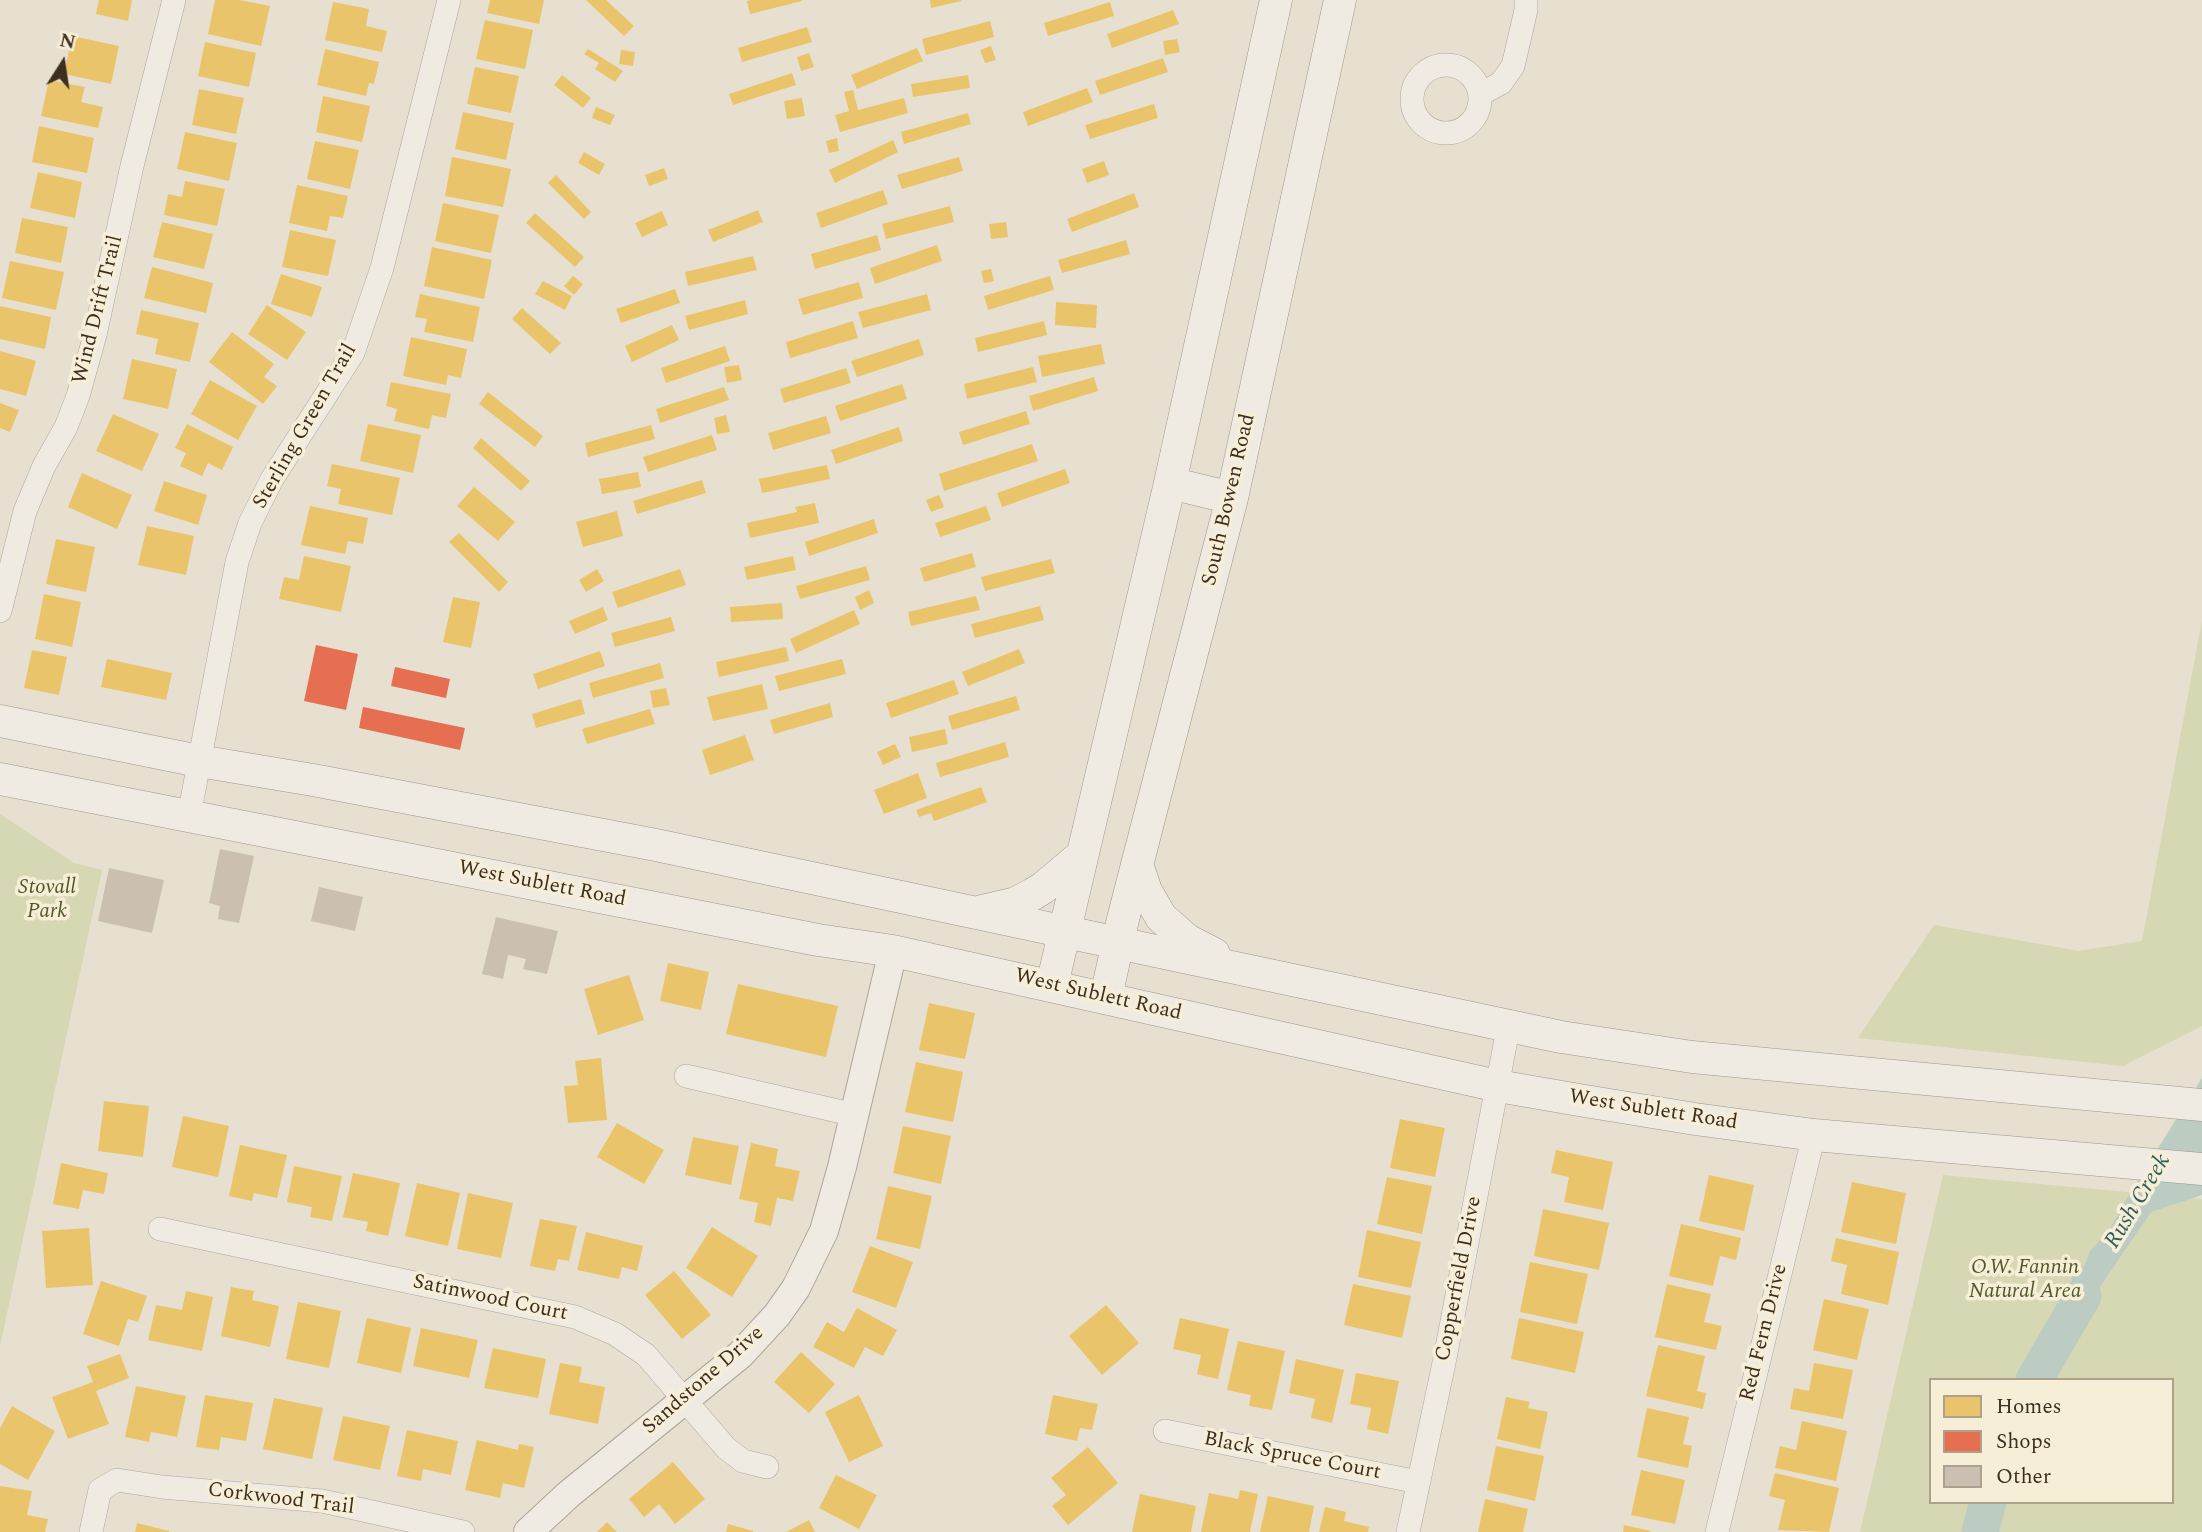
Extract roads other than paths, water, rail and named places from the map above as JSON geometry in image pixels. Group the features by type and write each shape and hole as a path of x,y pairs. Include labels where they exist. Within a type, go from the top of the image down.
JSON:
{"main road":[{"path":"1052,985 1170,483 1276,0"},
{"name":"South Bowen Road","path":"1106,997 1117,943 1232,498 1340,0"},
{"path":"1170,483 1232,498"},
{"path":"0,721 200,761 339,784 629,840 1562,1037 1692,1057 2202,1105"},
{"name":"West Sublett Road","path":"0,779 818,940 893,951 1499,1086 1695,1119 1814,1135 2202,1169"},
{"path":"975,913 1016,903 1043,888 1082,855"},
{"path":"1138,864 1146,891 1161,917 1187,940 1247,970"}],"street":[{"name":"Wind Drift Trail","path":"0,611 25,511 78,396 95,335 132,166 174,0"},
{"name":"Sterling Green Trail","path":"189,816 237,562 250,523 272,479 353,353 382,268 449,0"},
{"path":"1480,94 1501,83 1513,65 1526,0"},
{"name":"Sandstone Drive","path":"528,1532 569,1494 740,1355 777,1315 796,1288 824,1231 855,1115 893,951"},
{"name":"Copperfield Drive","path":"1408,1532 1499,1086 1509,1024"},
{"path":"686,1076 855,1115"},
{"name":"Red Fern Drive","path":"1717,1532 1814,1135"},
{"name":"Satinwood Court","path":"160,1229 575,1317 615,1334 646,1355 726,1448 743,1461 767,1466"},
{"name":"Black Spruce Court","path":"1165,1431 1418,1482"},
{"name":"Corkwood Trail","path":"91,1532 100,1490 117,1480 162,1487 322,1501 463,1532"}],"water":[{"path":"2202,1078 2202,1195 2151,1212 2063,1341 2053,1335 2060,1304 2070,1292 2072,1277 2085,1265 2090,1251 2109,1231"}],"waterway":[{"name":"Rush Creek","path":"2035,1378 2083,1296"},
{"name":"Rush Creek","path":"1980,1532 1987,1504"}],"park label":[{"name":"Stovall Park","path":"47,901"},
{"name":"O.W. Fannin Natural Area","path":"2025,1281"}]}
